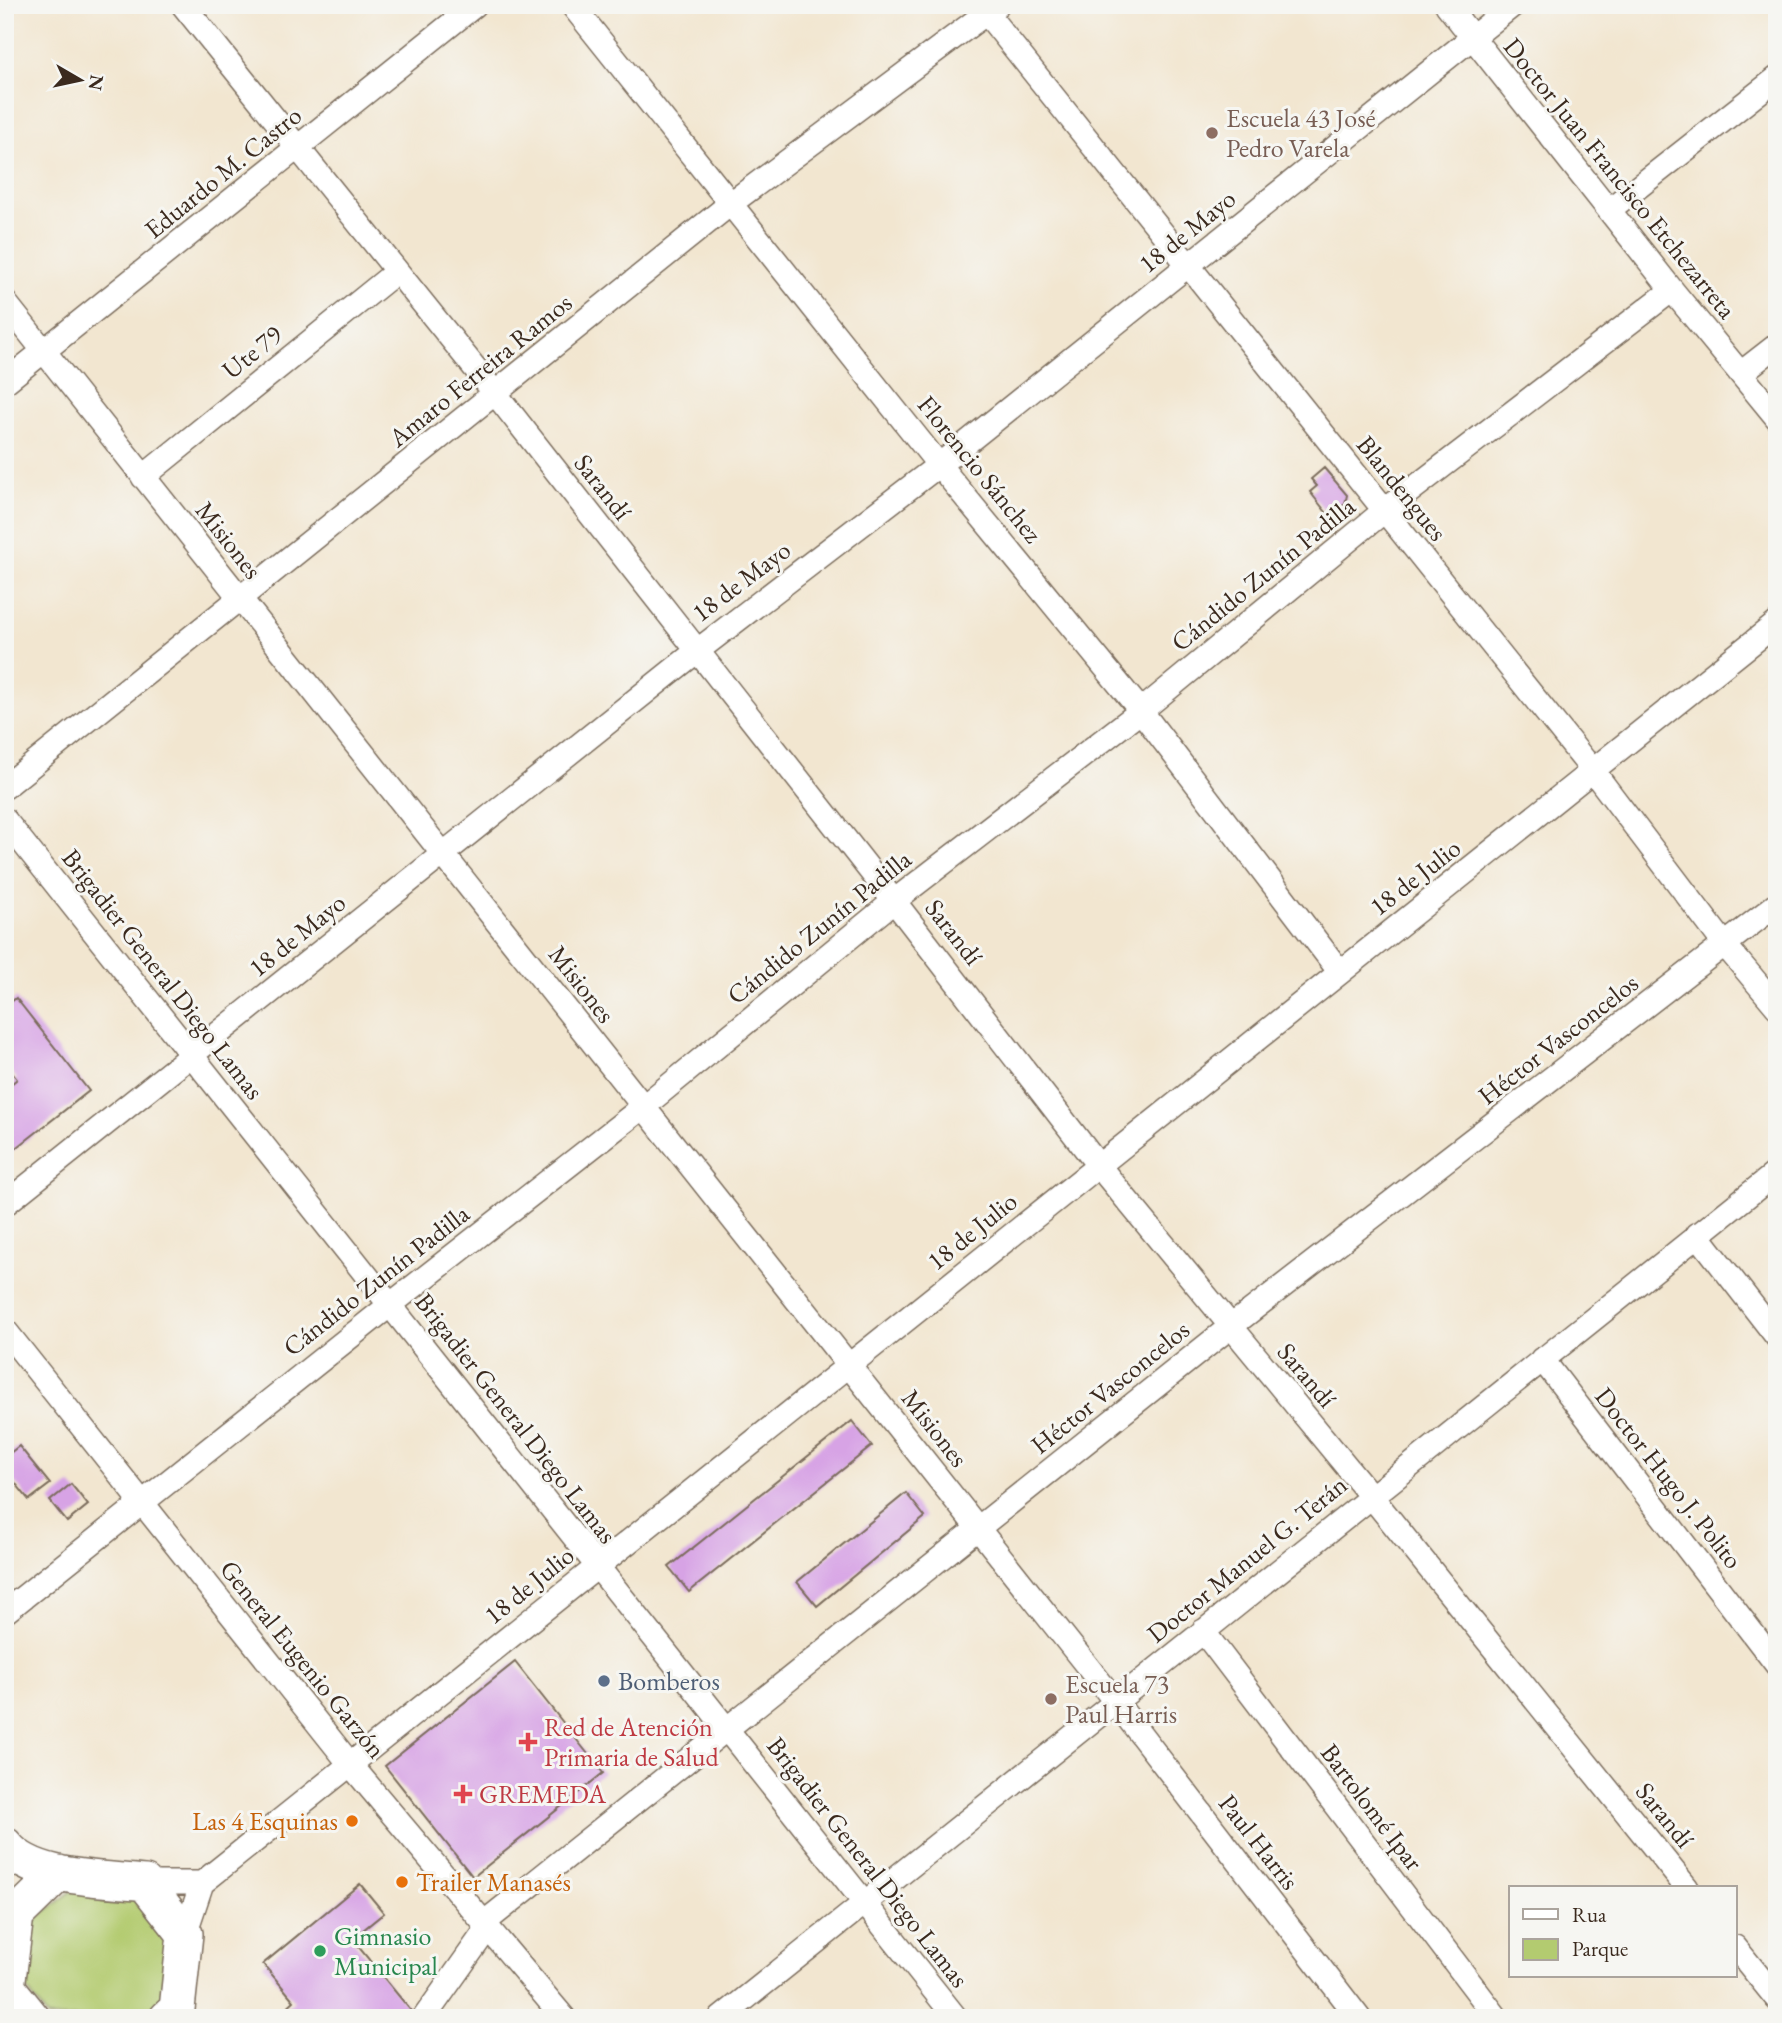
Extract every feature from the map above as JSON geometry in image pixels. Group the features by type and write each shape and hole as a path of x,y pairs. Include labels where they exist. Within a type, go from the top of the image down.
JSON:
{"main road":[{"path":"9,1850 38,1867 59,1873 145,1883 185,1934 175,2015"},
{"path":"9,1850 19,1885 6,1990 32,2018"},
{"path":"16,1915 59,1873"}],"street":[{"name":"Sarandí","path":"183,5 495,394 1098,1165 1371,1496 1686,1886"},
{"name":"Eduardo M. Castro","path":"5,382 475,5"},
{"name":"Florencio Sánchez","path":"572,5 939,465 1141,711 1340,972"},
{"name":"Doctor Juan Francisco Etchezarreta","path":"1447,5 1672,290 1777,418"},
{"name":"18 de Mayo","path":"5,1204 697,651 939,465 1513,5"},
{"name":"Amaro Ferreira Ramos","path":"5,787 730,204 988,8"},
{"name":"Blandengues","path":"988,8 1384,511 1593,771 1725,945 1777,1007"},
{"path":"1609,210 1777,78"},
{"name":"Ute 79","path":"144,477 396,272"},
{"name":"Cándido Zunín Padilla","path":"5,1612 390,1304 643,1107 894,901 1141,711 1384,511 1672,290"},
{"name":"Misiones","path":"5,302 1115,1701"},
{"path":"1741,373 1777,345"},
{"name":"18 de Julio","path":"202,1883 1777,623"},
{"name":"Brigadier General Diego Lamas","path":"5,820 957,2018"},
{"name":"Héctor Vasconcelos","path":"424,2018 487,1924 1230,1327 1777,904"},
{"name":"Doctor Manuel G. Terán","path":"721,2018 1777,1172"},
{"path":"1697,1234 1777,1337"},
{"name":"General Eugenio Garzón","path":"5,1330 350,1765 564,2018"},
{"name":"Doctor Hugo J. Polito","path":"1542,1359 1777,1665"},
{"name":"Bartolomé Ipar","path":"1203,1630 1497,2018"},
{"name":"Paul Harris","path":"1115,1701 1359,2018"},
{"path":"145,1883 202,1883 185,1934"},
{"path":"1736,1948 1777,1999"}],"green space":[{"path":"78,1886 138,1893 176,1941 169,2003 151,2018 48,2018 23,1984 31,1923"}],"building":[{"path":"1324,468 1347,495 1345,504 1330,517 1310,492 1317,486 1311,479"},
{"path":"16,998 89,1091 5,1157 5,1089 17,1079 5,1064 5,1007"},
{"path":"852,1421 872,1446 689,1592 669,1567"},
{"path":"19,1446 50,1484 29,1500 5,1470 5,1457"},
{"path":"71,1484 88,1505 67,1522 50,1501"},
{"path":"906,1493 925,1517 817,1606 797,1582"},
{"path":"515,1662 603,1773 473,1877 385,1766"},
{"name":"Gimnasio Municipal","path":"360,1884 384,1913 352,1939 412,2012 410,2018 275,2018 294,2001 263,1964"}],"place":[{"name":"Escuela 43 José Pedro Varela","path":"1212,133"},
{"name":"Bomberos","path":"604,1681"},
{"name":"Escuela 73 Paul Harris","path":"1051,1699"},
{"name":"Red de Atención Primaria de Salud","path":"528,1742"},
{"name":"GREMEDA","path":"463,1794"},
{"name":"Las 4 Esquinas","path":"352,1821"},
{"name":"Trailer Manasés","path":"402,1882"},
{"name":"Gimnasio Municipal","path":"320,1951"}]}
